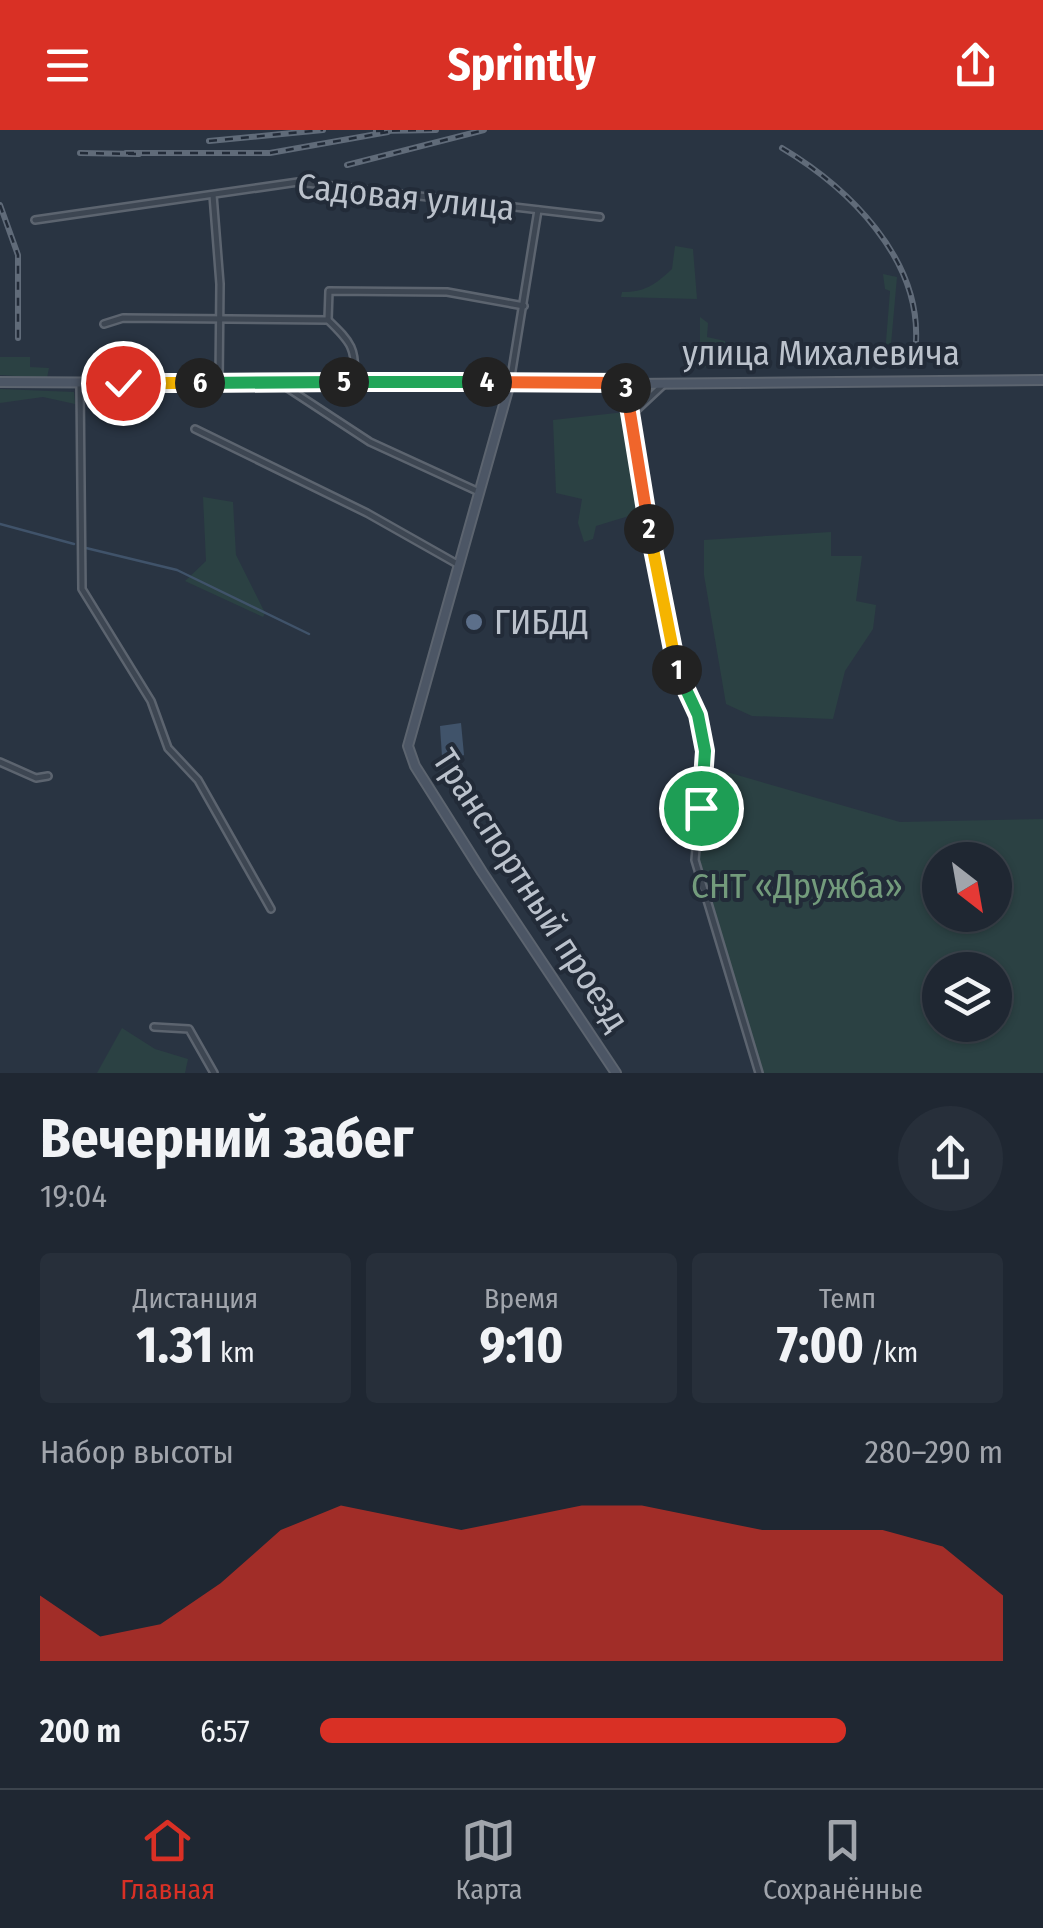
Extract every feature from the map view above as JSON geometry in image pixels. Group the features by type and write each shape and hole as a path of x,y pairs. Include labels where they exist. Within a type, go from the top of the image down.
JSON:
{"main road":[{"name":"улица Михалевича","path":"0,382 1043,380"},
{"name":"Транспортный проезд","path":"510,384 482,493 410,728 410,754 482,872 616,1073"}],"street":[{"name":"Садовая улица","path":"35,220 298,182 600,217"},
{"path":"213,195 219,245 219,383"},
{"name":"Транспортный проезд","path":"510,384 538,210"},
{"path":"328,320 328,291 448,292 524,306"},
{"path":"104,324 124,318 328,320 349,338 357,352 354,382"},
{"path":"630,423 636,406 668,381"},
{"path":"80,382 82,589 150,701 168,748 198,780 271,909"},
{"path":"626,383 630,423 678,676 698,715 705,751 695,860 758,1073"},
{"path":"282,384 370,442 482,493"},
{"path":"195,429 367,513 459,565"},
{"path":"0,762 36,778 48,776"},
{"path":"154,1027 189,1029 214,1073"}],"green space":[{"path":"675,246 693,249 697,299 621,297 622,292 649,286 672,269"},
{"path":"883,274 897,277 889,367 884,367 890,291 885,289"},
{"path":"700,317 708,323 707,337 725,341 726,368 700,367"},
{"path":"0,357 30,357 30,367 49,368 47,378 0,375"},
{"path":"0,389 74,392 75,404 43,397 0,403"},
{"path":"625,412 642,512 596,526 593,539 584,542 578,523 582,499 556,493 553,420"},
{"path":"203,497 233,502 236,555 265,613 263,617 185,581 206,561"},
{"path":"831,532 831,556 862,556 856,601 876,605 873,629 845,671 833,719 752,716 726,704 704,575 704,540"},
{"name":"СНТ «Дружба»","path":"713,768 900,822 1043,819 1043,1073 761,1073 697,858"},
{"path":"122,1028 155,1049 188,1059 185,1073 97,1073"}],"water":[{"path":"461,723 464,755 450,761 442,757 440,726"}],"waterway":[{"path":"0,524 74,544"},
{"path":"86,548 177,570 309,634"}],"railway":[{"path":"209,141 323,130"},
{"path":"376,131 436,130"},
{"path":"347,165 484,130"},
{"path":"126,153 270,153 388,132"},
{"path":"782,148 832,183 876,228 906,281 916,341"},
{"path":"80,153 139,154"},
{"path":"0,205 18,255 18,338"}],"place":[{"name":"ГИБДД","path":"474,622"}],"route":[{"path":"123,383 626,383 649,532 678,676 698,715 705,751 701,808"}]}
